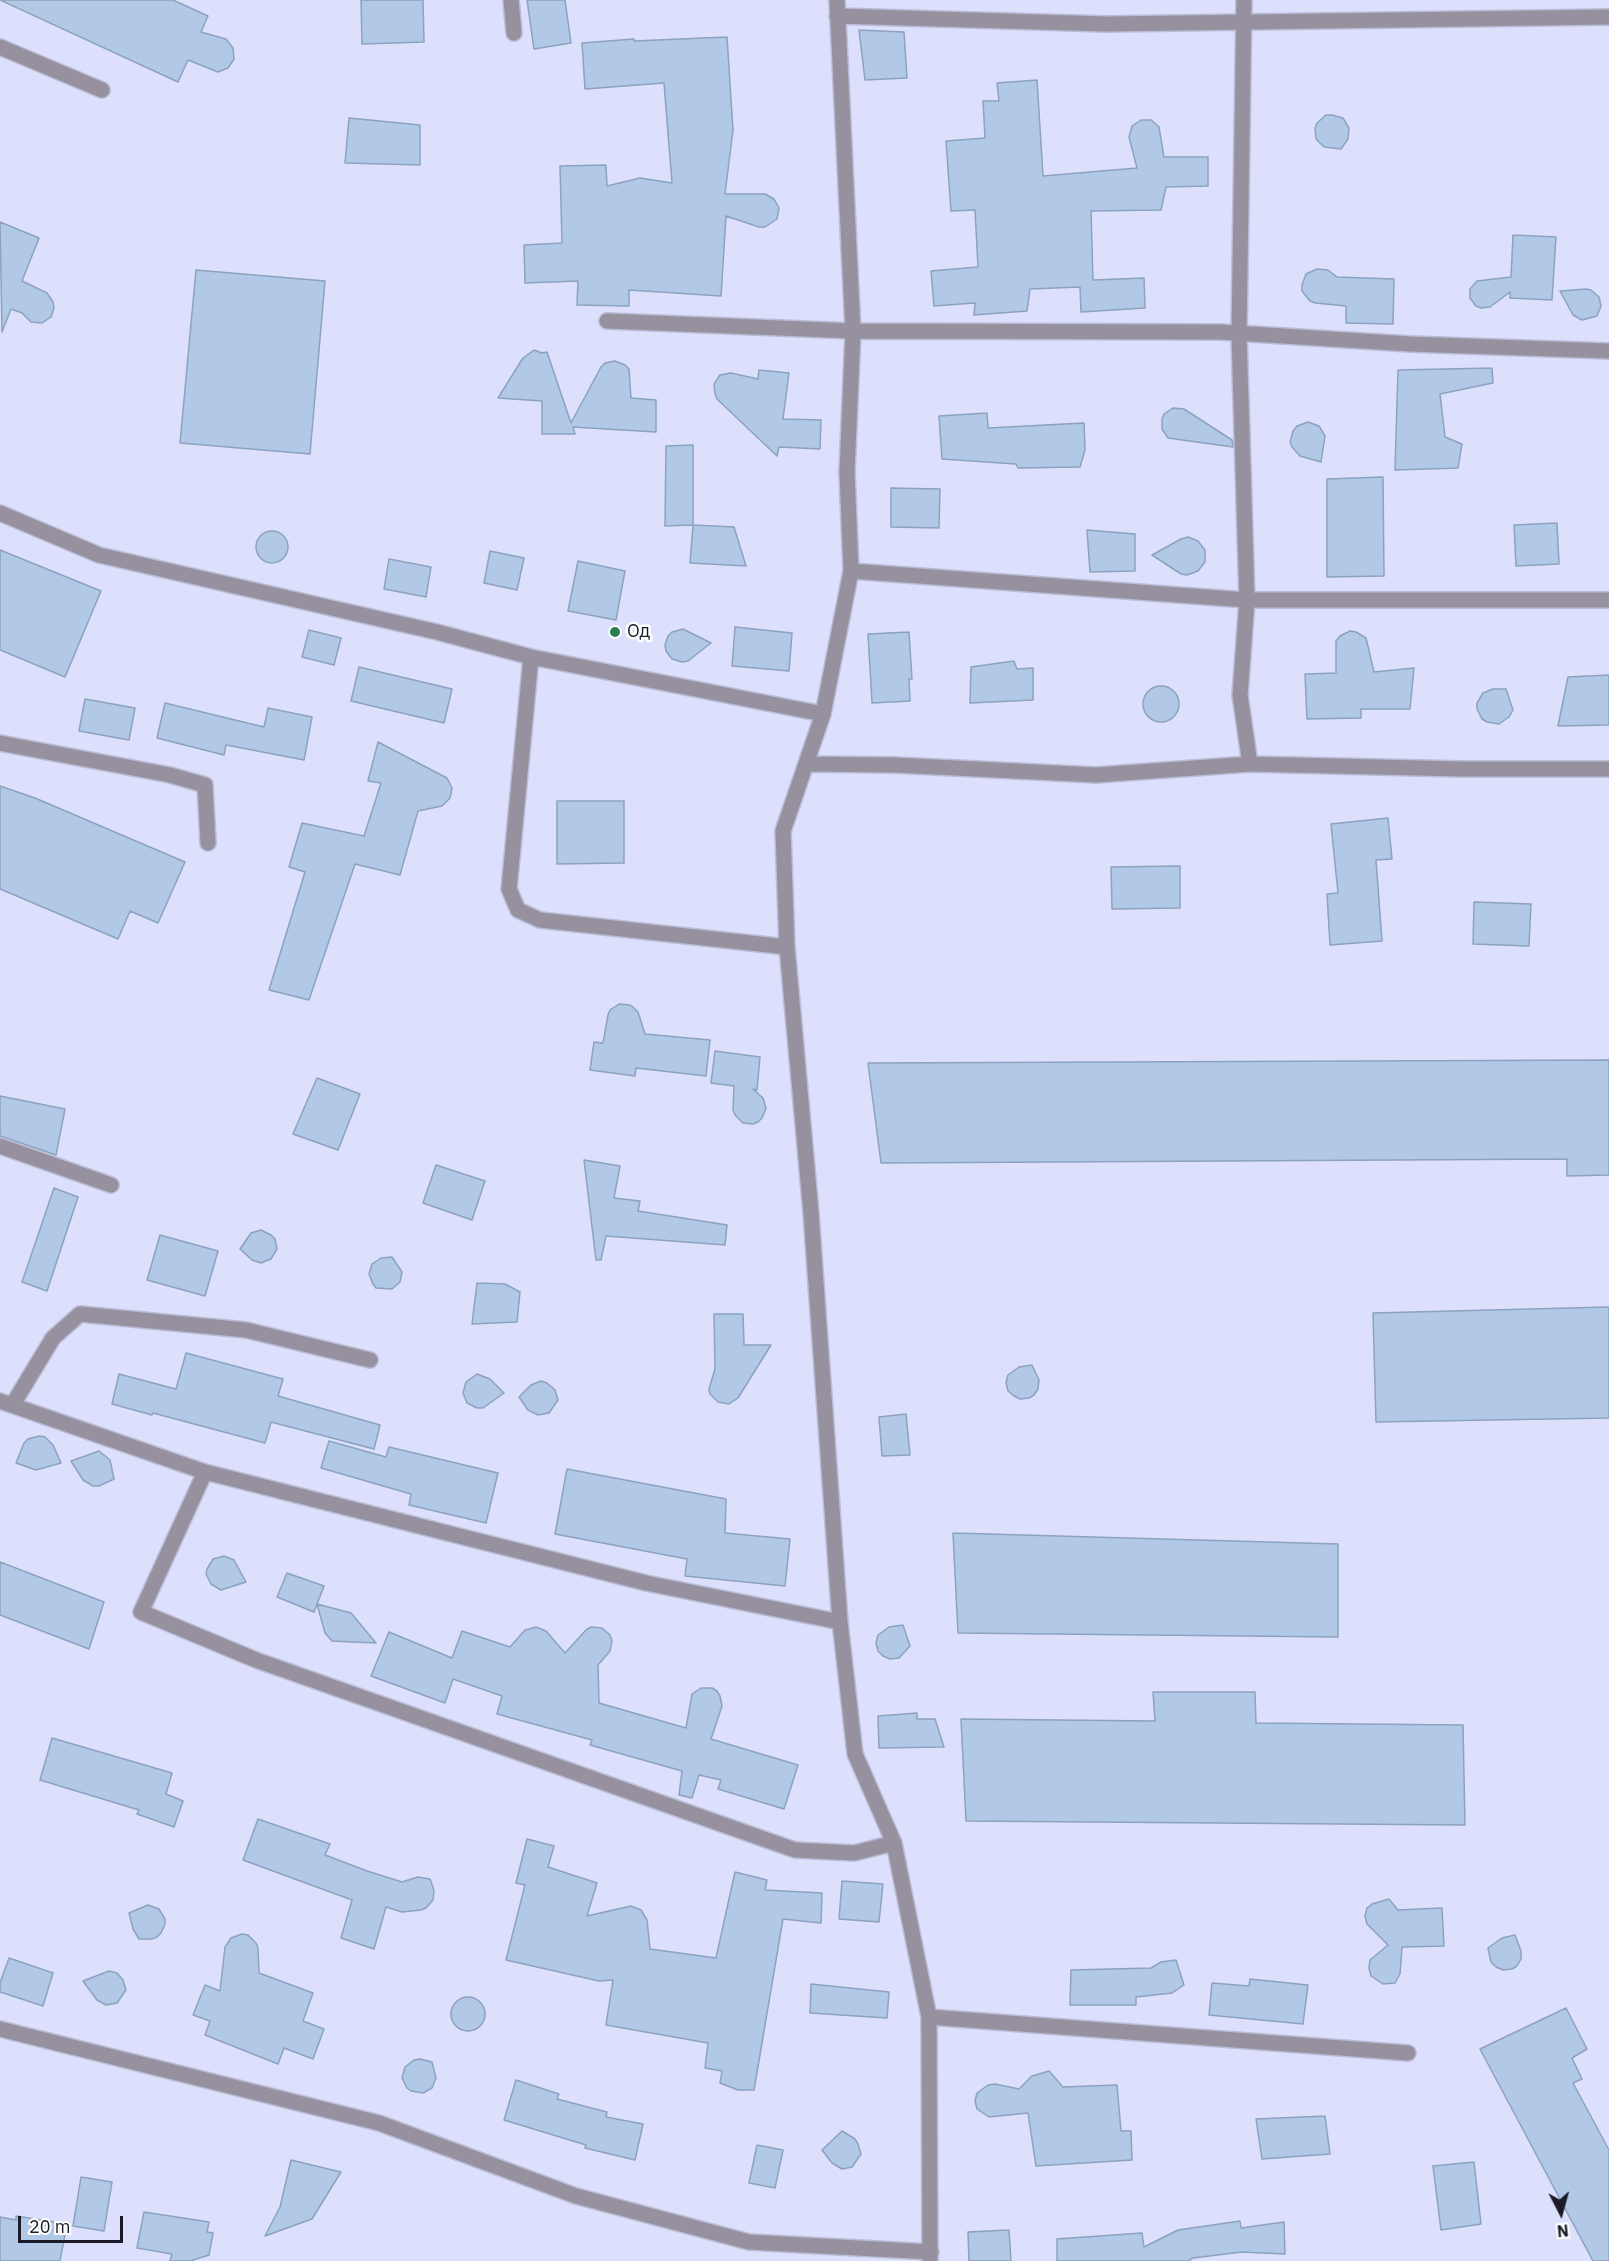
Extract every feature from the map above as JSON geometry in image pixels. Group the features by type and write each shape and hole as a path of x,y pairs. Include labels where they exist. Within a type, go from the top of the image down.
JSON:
{"street":[{"path":"510,0 514,33"},
{"path":"0,2029 379,2122 576,2196 749,2242 931,2256 929,2017 894,1843 855,1754 840,1622 811,1213 787,947 783,831 823,714 851,570 847,472 853,332 837,0"},
{"path":"1244,0 1239,334 1247,600 1240,695 1250,764"},
{"path":"837,16 1106,24 1609,17"},
{"path":"0,47 102,90"},
{"path":"607,321 853,332 1220,332 1410,344 1609,351"},
{"path":"0,513 99,555 391,621 531,657 823,714"},
{"path":"851,570 1247,600 1609,600"},
{"path":"531,657 508,889 518,910 540,920 787,947"},
{"path":"0,743 206,784 208,843"},
{"path":"806,764 895,765 1096,775 1250,764 1462,769 1609,769"},
{"path":"0,1146 111,1185"},
{"path":"370,1360 246,1330 80,1314 53,1338 7,1403 205,1472 646,1583 840,1622"},
{"path":"205,1472 141,1612 267,1664 795,1850 854,1853 894,1843"},
{"path":"929,2017 1408,2053"}],"building":[{"path":"0,0 173,0 208,16 201,32 226,39 233,48 234,59 228,68 218,72 188,60 178,82"},
{"path":"361,0 423,0 424,42 362,44"},
{"path":"527,0 565,0 571,43 534,49"},
{"path":"859,30 904,32 907,78 865,80"},
{"path":"727,37 733,130 725,194 765,194 774,199 779,208 777,219 765,227 726,216 721,296 629,290 629,306 577,305 578,281 525,283 524,245 562,243 560,166 606,165 607,186 640,178 672,183 664,83 585,89 582,43 634,39 634,41"},
{"path":"1037,80 1043,176 1137,168 1129,137 1132,126 1141,120 1151,120 1159,127 1164,157 1208,157 1208,186 1166,187 1161,210 1091,211 1093,280 1144,278 1145,308 1081,312 1080,287 1030,289 1027,311 974,315 975,303 934,306 931,271 978,267 975,210 951,211 946,141 985,138 983,101 999,101 997,83"},
{"path":"1326,115 1343,118 1349,128 1348,139 1341,149 1324,147 1316,139 1317,123"},
{"path":"349,118 420,125 420,165 345,163"},
{"path":"0,222 39,238 22,281 47,293 54,308 51,317 42,323 31,322 22,313 11,309 2,332"},
{"path":"1513,235 1556,237 1552,300 1510,298 1510,292 1490,307 1476,306 1470,298 1470,289 1477,281 1511,277"},
{"path":"1317,269 1328,270 1337,277 1394,279 1393,324 1346,323 1346,306 1310,301 1302,291 1302,285 1306,274"},
{"path":"196,270 325,281 310,454 180,443"},
{"path":"1586,289 1599,297 1601,306 1597,316 1582,320 1573,315 1560,291"},
{"path":"534,350 547,352 571,423 601,367 605,363 615,361 629,369 631,398 656,400 656,432 573,427 575,434 542,434 542,401 498,398 523,358"},
{"path":"1492,368 1493,383 1440,394 1445,437 1462,444 1458,468 1395,470 1398,370"},
{"path":"759,370 789,373 783,419 821,420 820,449 779,447 777,456 717,399 714,384 720,375 731,373 758,379"},
{"path":"1173,408 1184,409 1232,440 1233,447 1168,438 1162,429 1162,419 1164,414"},
{"path":"987,413 988,428 1084,423 1085,450 1080,467 1018,468 1016,464 942,459 939,416"},
{"path":"1308,422 1319,426 1325,436 1321,462 1300,456 1290,442 1297,426"},
{"path":"693,445 693,525 665,526 666,446"},
{"path":"1383,477 1384,576 1327,577 1327,479"},
{"path":"891,488 940,489 939,528 891,527"},
{"path":"1557,523 1559,564 1516,566 1514,525"},
{"path":"693,525 734,527 746,566 690,563"},
{"path":"1087,530 1135,534 1135,571 1090,572"},
{"path":"272,531 283,536 288,547 283,558 272,563 261,558 256,547 261,536"},
{"path":"1188,537 1198,541 1205,550 1205,562 1198,571 1187,575 1181,574 1152,555 1181,539"},
{"path":"0,550 101,591 65,677 0,650"},
{"path":"490,551 524,558 517,590 484,583"},
{"path":"389,559 431,567 426,597 384,589"},
{"path":"578,561 625,571 616,620 568,611"},
{"path":"735,627 792,633 789,671 732,666"},
{"path":"683,629 711,643 688,661 682,662 672,659 665,645 672,632"},
{"path":"309,630 341,638 334,665 302,657"},
{"path":"1350,631 1366,638 1374,672 1414,668 1410,709 1361,709 1361,718 1307,719 1305,674 1336,673 1336,641"},
{"path":"909,632 912,679 909,679 910,701 872,703 868,634"},
{"path":"1014,661 1017,669 1033,668 1033,700 970,703 971,667"},
{"path":"359,667 452,689 444,723 351,701"},
{"path":"1609,675 1609,725 1558,726 1568,677"},
{"path":"1161,686 1174,691 1179,704 1174,717 1161,722 1148,717 1143,704 1148,691"},
{"path":"1493,689 1506,689 1513,710 1509,717 1499,724 1482,719 1477,709 1477,703 1483,693"},
{"path":"85,699 135,708 129,740 79,731"},
{"path":"165,703 264,727 268,708 312,717 304,760 226,745 224,755 157,738"},
{"path":"378,742 447,778 452,788 450,798 442,806 418,811 400,875 355,864 309,1000 269,990 305,872 289,867 302,823 364,836 381,783 368,781"},
{"path":"0,786 35,798 185,862 158,923 130,911 118,939 0,889"},
{"path":"557,801 624,801 624,863 557,864"},
{"path":"1388,818 1392,859 1376,860 1382,941 1330,945 1327,894 1338,893 1331,824"},
{"path":"1180,866 1180,908 1112,909 1111,867"},
{"path":"1474,902 1531,904 1529,946 1473,944"},
{"path":"619,1004 630,1005 638,1012 645,1034 710,1040 706,1076 636,1068 635,1076 590,1070 594,1042 603,1043 610,1010"},
{"path":"715,1051 760,1057 757,1090 753,1089 763,1098 766,1108 758,1122 743,1123 735,1115 733,1110 734,1086 711,1083"},
{"path":"1609,1060 1609,1175 1567,1176 1567,1159 881,1163 868,1063"},
{"path":"317,1078 360,1094 338,1150 293,1134"},
{"path":"0,1096 65,1109 56,1155 0,1136"},
{"path":"584,1160 620,1166 614,1198 640,1201 638,1211 727,1225 725,1245 606,1236 601,1260 596,1260"},
{"path":"436,1165 485,1181 472,1220 423,1203"},
{"path":"54,1188 78,1197 47,1291 22,1282"},
{"path":"261,1230 275,1239 277,1249 271,1259 261,1263 252,1260 240,1249 251,1233"},
{"path":"160,1235 218,1251 205,1296 147,1280"},
{"path":"392,1257 402,1272 400,1282 392,1289 376,1288 369,1274 372,1264 381,1258"},
{"path":"477,1283 505,1284 520,1292 517,1322 472,1324"},
{"path":"1609,1307 1609,1418 1376,1422 1373,1313"},
{"path":"714,1314 743,1314 744,1345 771,1345 738,1398 729,1404 718,1402 710,1394 709,1389 715,1369"},
{"path":"186,1353 283,1379 278,1396 380,1425 374,1449 271,1422 265,1443 112,1404 119,1374 176,1389"},
{"path":"1032,1365 1039,1380 1038,1389 1029,1398 1020,1399 1008,1391 1006,1383 1008,1375 1019,1367"},
{"path":"477,1374 490,1379 504,1393 483,1408 467,1403 463,1393 466,1382"},
{"path":"541,1381 555,1390 558,1400 549,1413 538,1415 528,1410 519,1397 531,1385"},
{"path":"906,1414 910,1455 882,1456 879,1417"},
{"path":"45,1437 53,1445 61,1463 36,1470 16,1463 24,1443 28,1439"},
{"path":"329,1441 386,1457 389,1447 498,1473 486,1523 409,1505 411,1494 321,1468"},
{"path":"99,1451 110,1460 114,1479 99,1486 93,1486 83,1480 71,1461"},
{"path":"567,1469 726,1499 725,1533 790,1539 785,1586 685,1576 687,1559 555,1534"},
{"path":"953,1533 1338,1544 1338,1637 958,1633"},
{"path":"224,1556 234,1560 246,1582 221,1590 211,1584 206,1574 213,1559"},
{"path":"0,1562 104,1602 89,1649 0,1615"},
{"path":"287,1573 324,1586 314,1612 277,1597"},
{"path":"317,1604 351,1613 376,1643 332,1641 325,1633"},
{"path":"903,1625 910,1646 899,1658 890,1659 883,1656 878,1651 876,1643 878,1635 889,1627"},
{"path":"536,1627 546,1631 565,1653 591,1627 602,1628 610,1635 612,1641 610,1651 598,1665 599,1703 686,1728 692,1694 701,1688 712,1688 717,1691 722,1706 711,1739 798,1765 784,1809 718,1789 721,1780 699,1775 692,1798 679,1795 682,1771 590,1745 592,1740 497,1714 502,1696 453,1679 445,1703 371,1676 389,1632 452,1658 462,1631 510,1647 525,1630"},
{"path":"1153,1692 1255,1692 1256,1723 1463,1725 1465,1825 966,1821 961,1719 1155,1721"},
{"path":"917,1713 917,1719 935,1719 944,1747 879,1748 878,1716"},
{"path":"52,1738 172,1773 166,1794 183,1801 174,1827 137,1814 139,1810 40,1780"},
{"path":"258,1819 330,1844 325,1855 367,1871 402,1882 418,1877 430,1879 434,1890 433,1900 421,1910 402,1912 386,1907 374,1949 341,1938 352,1900 243,1860"},
{"path":"527,1839 554,1846 548,1867 597,1883 587,1916 631,1906 641,1910 647,1920 650,1949 716,1958 735,1872 767,1880 765,1890 822,1893 821,1923 783,1919 754,2090 738,2090 720,2083 722,2071 705,2068 708,2043 606,2025 613,1980 599,1981 506,1960 525,1885 516,1883"},
{"path":"842,1881 883,1884 879,1922 839,1919"},
{"path":"1389,1899 1398,1910 1442,1908 1444,1946 1402,1947 1400,1974 1395,1983 1383,1984 1371,1976 1370,1960 1388,1945 1367,1924 1365,1916 1367,1908 1372,1904"},
{"path":"148,1905 159,1909 165,1919 165,1924 157,1937 139,1939 133,1929 129,1913"},
{"path":"242,1934 248,1935 256,1943 259,1973 313,1993 303,2021 324,2029 313,2059 284,2048 278,2064 205,2035 210,2021 193,2015 205,1985 220,1991 225,1947 231,1938"},
{"path":"1515,1935 1521,1951 1521,1959 1517,1966 1503,1970 1496,1967 1491,1962 1488,1948 1502,1938"},
{"path":"9,1958 53,1973 43,2006 0,1992 0,1983"},
{"path":"1176,1960 1184,1985 1172,1993 1136,1997 1136,2005 1070,2005 1071,1970 1151,1968 1161,1962"},
{"path":"109,1971 117,1973 123,1980 126,1990 117,2003 106,2005 97,2000 83,1981"},
{"path":"1250,1979 1308,1985 1303,2024 1209,2015 1212,1983 1249,1986"},
{"path":"811,1984 889,1992 887,2018 810,2013"},
{"path":"468,1997 480,2002 485,2014 480,2026 468,2031 456,2026 451,2014 456,2002"},
{"path":"1566,2008 1587,2049 1572,2058 1582,2079 1573,2083 1609,2150 1609,2261 1593,2261 1480,2049"},
{"path":"414,2060 432,2062 436,2078 432,2088 423,2093 411,2091 402,2078 405,2067"},
{"path":"1049,2071 1063,2087 1117,2085 1121,2131 1131,2131 1132,2160 1036,2166 1028,2113 989,2117 977,2109 975,2101 977,2093 988,2085 995,2084 1019,2089 1032,2076"},
{"path":"516,2080 559,2094 557,2099 607,2112 606,2117 643,2124 635,2160 585,2148 586,2145 504,2120"},
{"path":"1325,2116 1330,2154 1262,2159 1256,2119"},
{"path":"842,2131 855,2139 861,2154 852,2167 842,2169 832,2163 822,2150"},
{"path":"757,2145 783,2150 775,2188 749,2183"},
{"path":"291,2160 341,2172 312,2219 265,2236 280,2207"},
{"path":"1474,2162 1481,2224 1441,2230 1433,2166"},
{"path":"81,2177 112,2182 104,2231 73,2226"},
{"path":"144,2212 209,2222 207,2232 213,2233 209,2255 190,2261 170,2261 172,2254 137,2248"},
{"path":"16,2216 67,2224 60,2261 0,2261 0,2217 16,2220"},
{"path":"1240,2221 1241,2228 1284,2222 1285,2254 1242,2252 1193,2258 1188,2261 1057,2261 1057,2239 1142,2233 1144,2247 1178,2230"},
{"path":"1009,2230 1011,2261 969,2261 968,2232"}],"place":[{"name":"Од","path":"615,632"}]}
